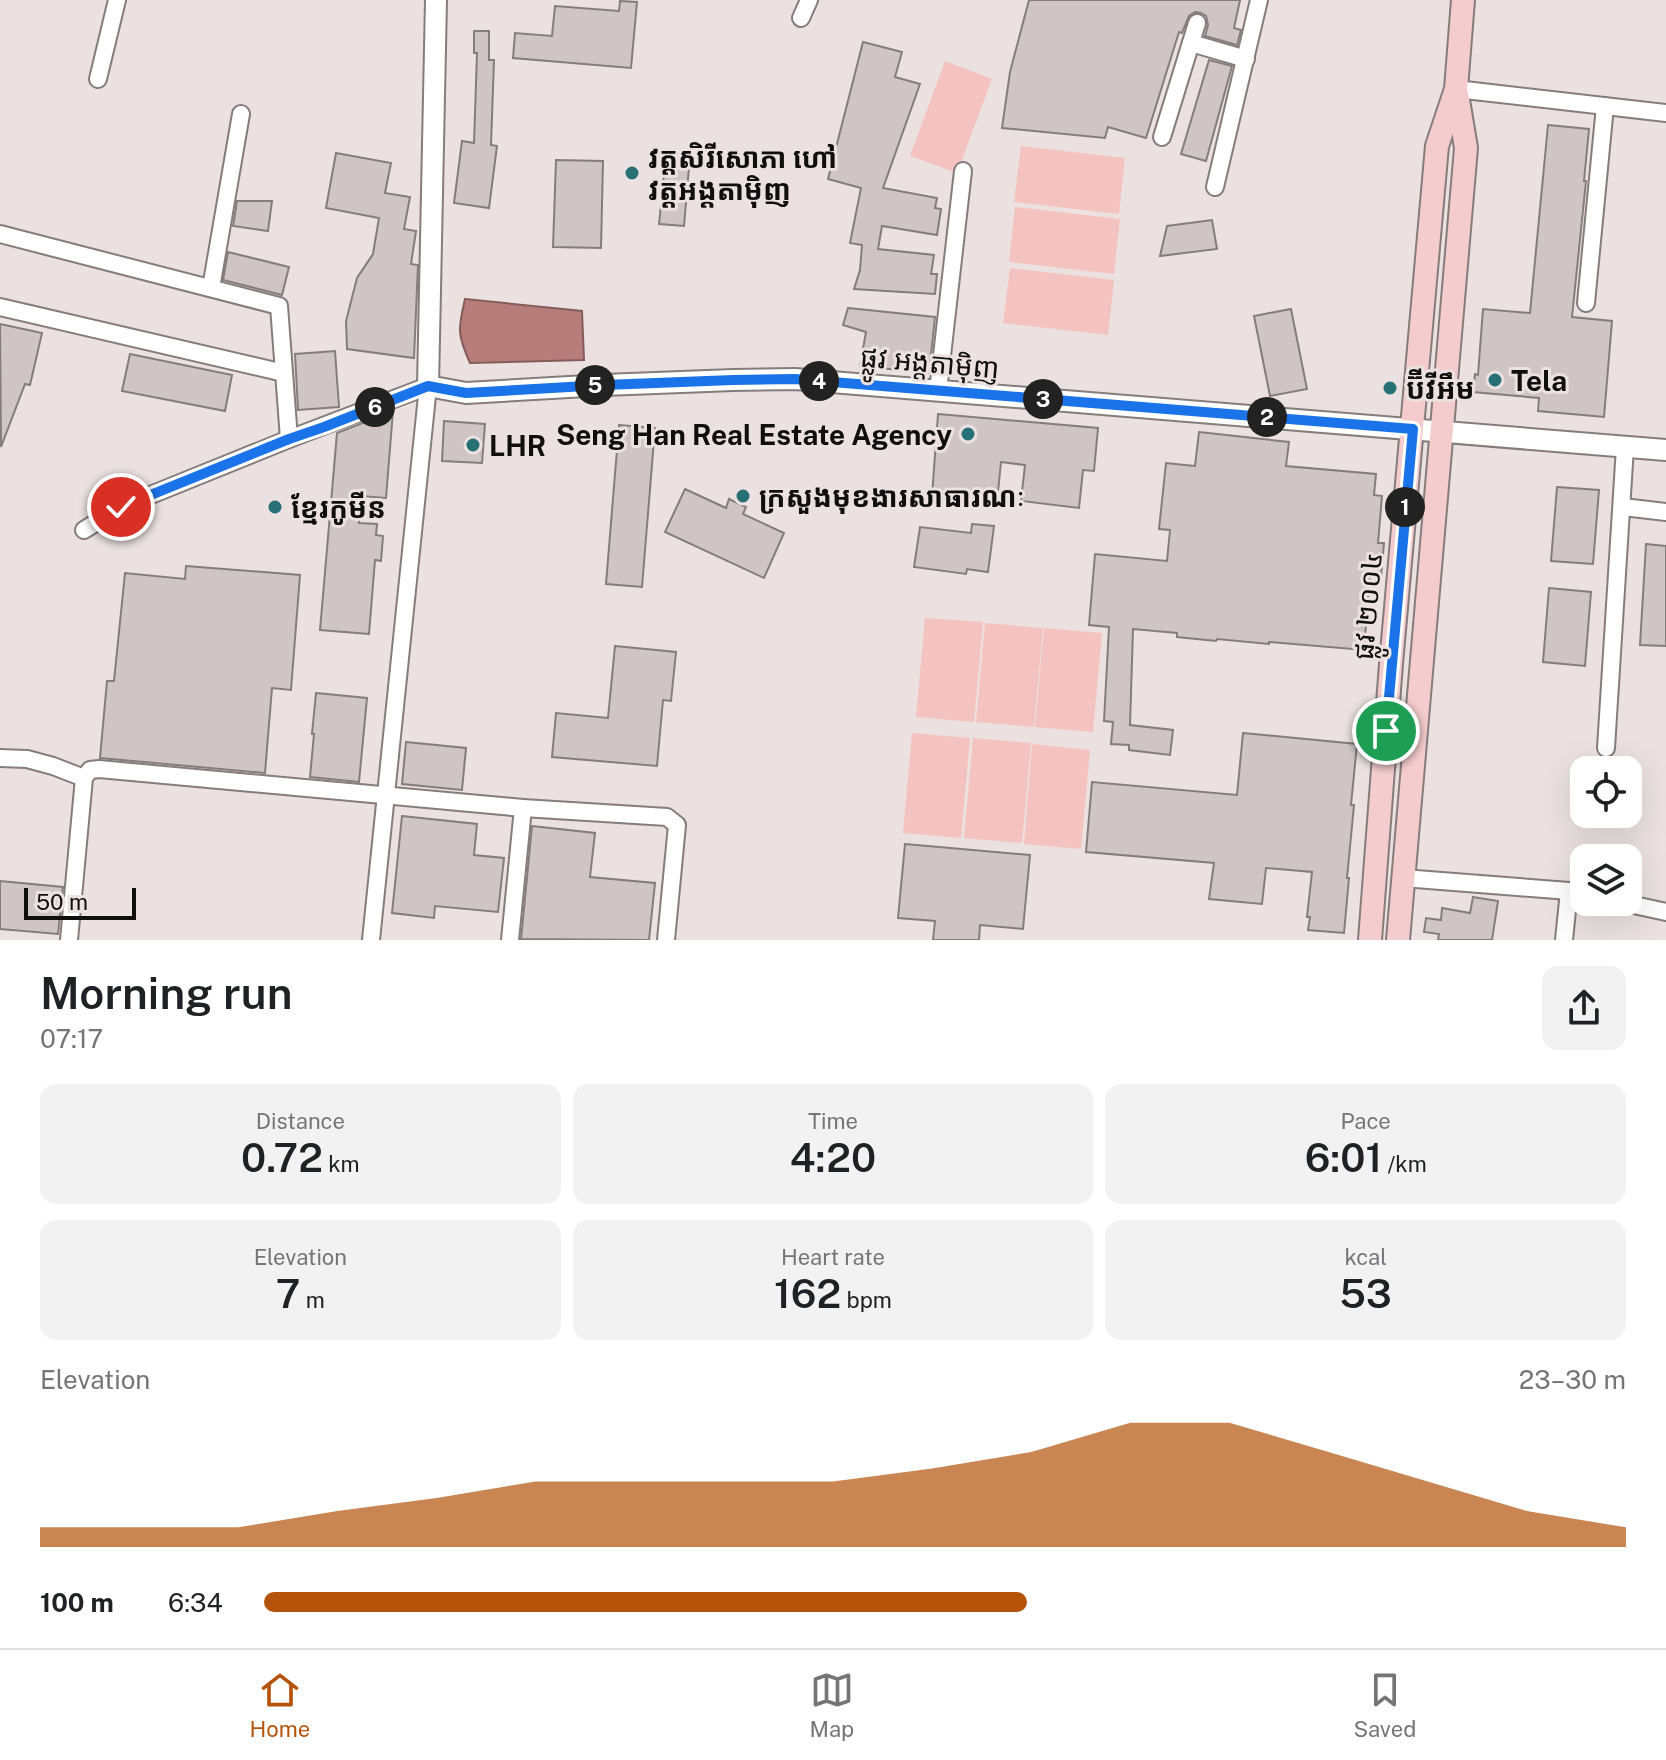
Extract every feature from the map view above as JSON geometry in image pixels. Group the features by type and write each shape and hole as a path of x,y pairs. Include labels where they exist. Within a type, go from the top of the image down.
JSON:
{"main road":[{"name":"ផ្លូវ ២០០៤","path":"1370,940 1437,146 1456,89 1463,0"},
{"name":"ផ្លូវ ២០០៤","path":"1398,940 1466,148 1456,89"}],"street":[{"path":"98,79 117,0"},
{"path":"371,940 428,386 436,0"},
{"path":"801,18 809,0"},
{"path":"1215,187 1259,0"},
{"path":"1162,137 1197,23"},
{"path":"1191,43 1246,59"},
{"path":"1456,89 1666,113"},
{"path":"1586,303 1605,106"},
{"path":"211,288 241,114"},
{"path":"938,391 963,171"},
{"path":"0,234 279,306 289,439"},
{"path":"0,307 284,373"},
{"name":"ផ្លូវ អង្តតាម៉ិញ","path":"428,386 466,393 661,382 795,379 1666,450"},
{"path":"84,530 121,507 428,386"},
{"path":"1606,748 1625,447"},
{"path":"1623,507 1666,512"},
{"path":"0,758 27,759 84,778"},
{"path":"69,940 84,778 90,770 99,769 523,808 667,817 677,825 666,940"},
{"path":"510,940 523,808"},
{"path":"1403,878 1570,892"},
{"path":"1642,907 1666,912"},
{"path":"1564,940 1570,916"}],"shaded area":[{"path":"945,61 992,79 957,173 910,156"},
{"path":"1021,146 1125,158 1119,214 1014,202"},
{"path":"1015,207 1120,219 1114,274 1009,262"},
{"path":"1010,268 1114,280 1108,335 1003,323"},
{"path":"465,299 582,311 584,360 470,363 460,331"},
{"path":"925,618 983,622 974,722 916,717"},
{"path":"985,623 1043,628 1034,727 976,722"},
{"path":"1044,628 1102,633 1093,732 1035,727"},
{"path":"912,733 970,738 961,838 903,833"},
{"path":"973,738 1031,743 1022,843 964,838"},
{"path":"1032,744 1090,750 1081,849 1024,844"}],"building":[{"path":"1029,0 1240,0 1234,28 1241,30 1237,45 1205,36 1208,25 1206,16 1195,12 1189,16 1182,33 1179,32 1146,138 1108,127 1105,138 1002,128 1010,72"},
{"path":"620,1 637,2 631,68 513,58 515,33 552,36 555,6 619,11"},
{"path":"474,31 489,31 489,60 494,60 491,145 497,146 489,208 454,203 462,141 474,143 477,53 474,53"},
{"path":"863,42 902,52 895,77 920,84 883,188 937,198 935,208 941,209 937,235 882,226 878,249 934,255 931,274 937,274 935,294 854,289 860,270 862,245 850,243 861,188 828,179"},
{"path":"1209,60 1232,66 1206,161 1181,154"},
{"path":"1548,125 1589,129 1572,317 1612,321 1604,417 1538,411 1539,398 1473,392 1475,374 1478,375 1483,309 1530,313"},
{"path":"336,153 391,163 385,193 410,197 404,229 416,231 411,264 418,265 414,358 347,349 346,321 357,278 373,254 379,218 326,208"},
{"path":"556,160 603,161 601,248 553,247"},
{"path":"665,164 689,167 684,226 659,224"},
{"path":"237,201 272,201 268,231 233,226"},
{"path":"1212,220 1217,249 1160,256 1167,226"},
{"path":"228,252 289,267 282,295 223,280"},
{"path":"848,308 935,317 929,373 860,366 866,332 843,325"},
{"path":"1291,309 1307,389 1270,396 1254,316"},
{"path":"0,324 42,333 30,385 25,384 1,447"},
{"path":"335,351 339,407 298,410 295,354"},
{"path":"130,354 232,375 225,411 122,391"},
{"path":"393,411 386,498 362,496 359,523 377,524 376,535 383,536 381,561 375,560 369,634 320,630 337,433"},
{"path":"938,414 1098,428 1094,471 1083,470 1079,508 1021,501 1025,465 1001,462 997,502 932,496"},
{"path":"444,421 485,424 482,463 442,461"},
{"path":"619,425 655,428 642,587 606,584"},
{"path":"1199,432 1289,442 1286,466 1376,474 1374,495 1382,496 1378,543 1384,543 1381,577 1370,576 1364,650 1216,641 1133,629 1130,725 1173,730 1170,755 1129,750 1129,745 1111,744 1113,722 1104,721 1109,627 1089,625 1095,554 1167,561 1170,530 1159,529 1166,463 1195,466"},
{"path":"1557,487 1599,490 1593,564 1551,561"},
{"name":"ក្រសួងមុខងារសាធារណៈ","path":"685,489 726,508 729,499 746,507 743,514 784,533 764,578 665,532"},
{"path":"972,524 994,526 988,572 967,569 966,574 914,567 920,527 971,533"},
{"path":"1646,544 1666,546 1666,646 1640,645"},
{"path":"186,566 300,575 291,690 272,688 265,773 100,758 107,681 114,681 125,573 185,579"},
{"path":"1549,588 1591,592 1585,666 1543,662"},
{"path":"615,646 676,652 671,701 663,700 657,766 552,757 556,713 608,718"},
{"path":"316,693 367,698 359,782 310,777"},
{"path":"1243,733 1357,744 1344,933 1308,930 1312,872 1266,868 1262,904 1209,899 1214,863 1086,852 1092,782 1237,795"},
{"path":"406,742 466,748 462,790 402,784"},
{"path":"402,816 477,824 474,855 504,858 498,912 435,906 434,918 392,913"},
{"path":"532,826 595,833 590,877 655,883 649,940 521,939"},
{"path":"905,844 1030,855 1023,929 980,925 979,940 933,940 935,921 898,918"},
{"path":"0,881 63,887 58,934 0,929"},
{"path":"1473,897 1498,901 1492,940 1438,940 1439,934 1424,932 1426,918 1441,920 1442,908 1470,913"}],"place":[{"name":"វត្តសិរីសោភា ហៅ វត្តអង្តតាម៉ិញ","path":"632,173"},
{"name":"Tela","path":"1495,380"},
{"name":"ប៊ីវីអឹម","path":"1390,388"},
{"name":"Seng Han Real Estate Agency","path":"968,434"},
{"name":"LHR","path":"473,445"},
{"name":"ក្រសួងមុខងារសាធារណៈ","path":"743,496"},
{"name":"ខ្មែរកូមីន","path":"275,507"}],"route":[{"path":"121,507 428,386 466,393 795,379 1413,429 1386,731"}]}
